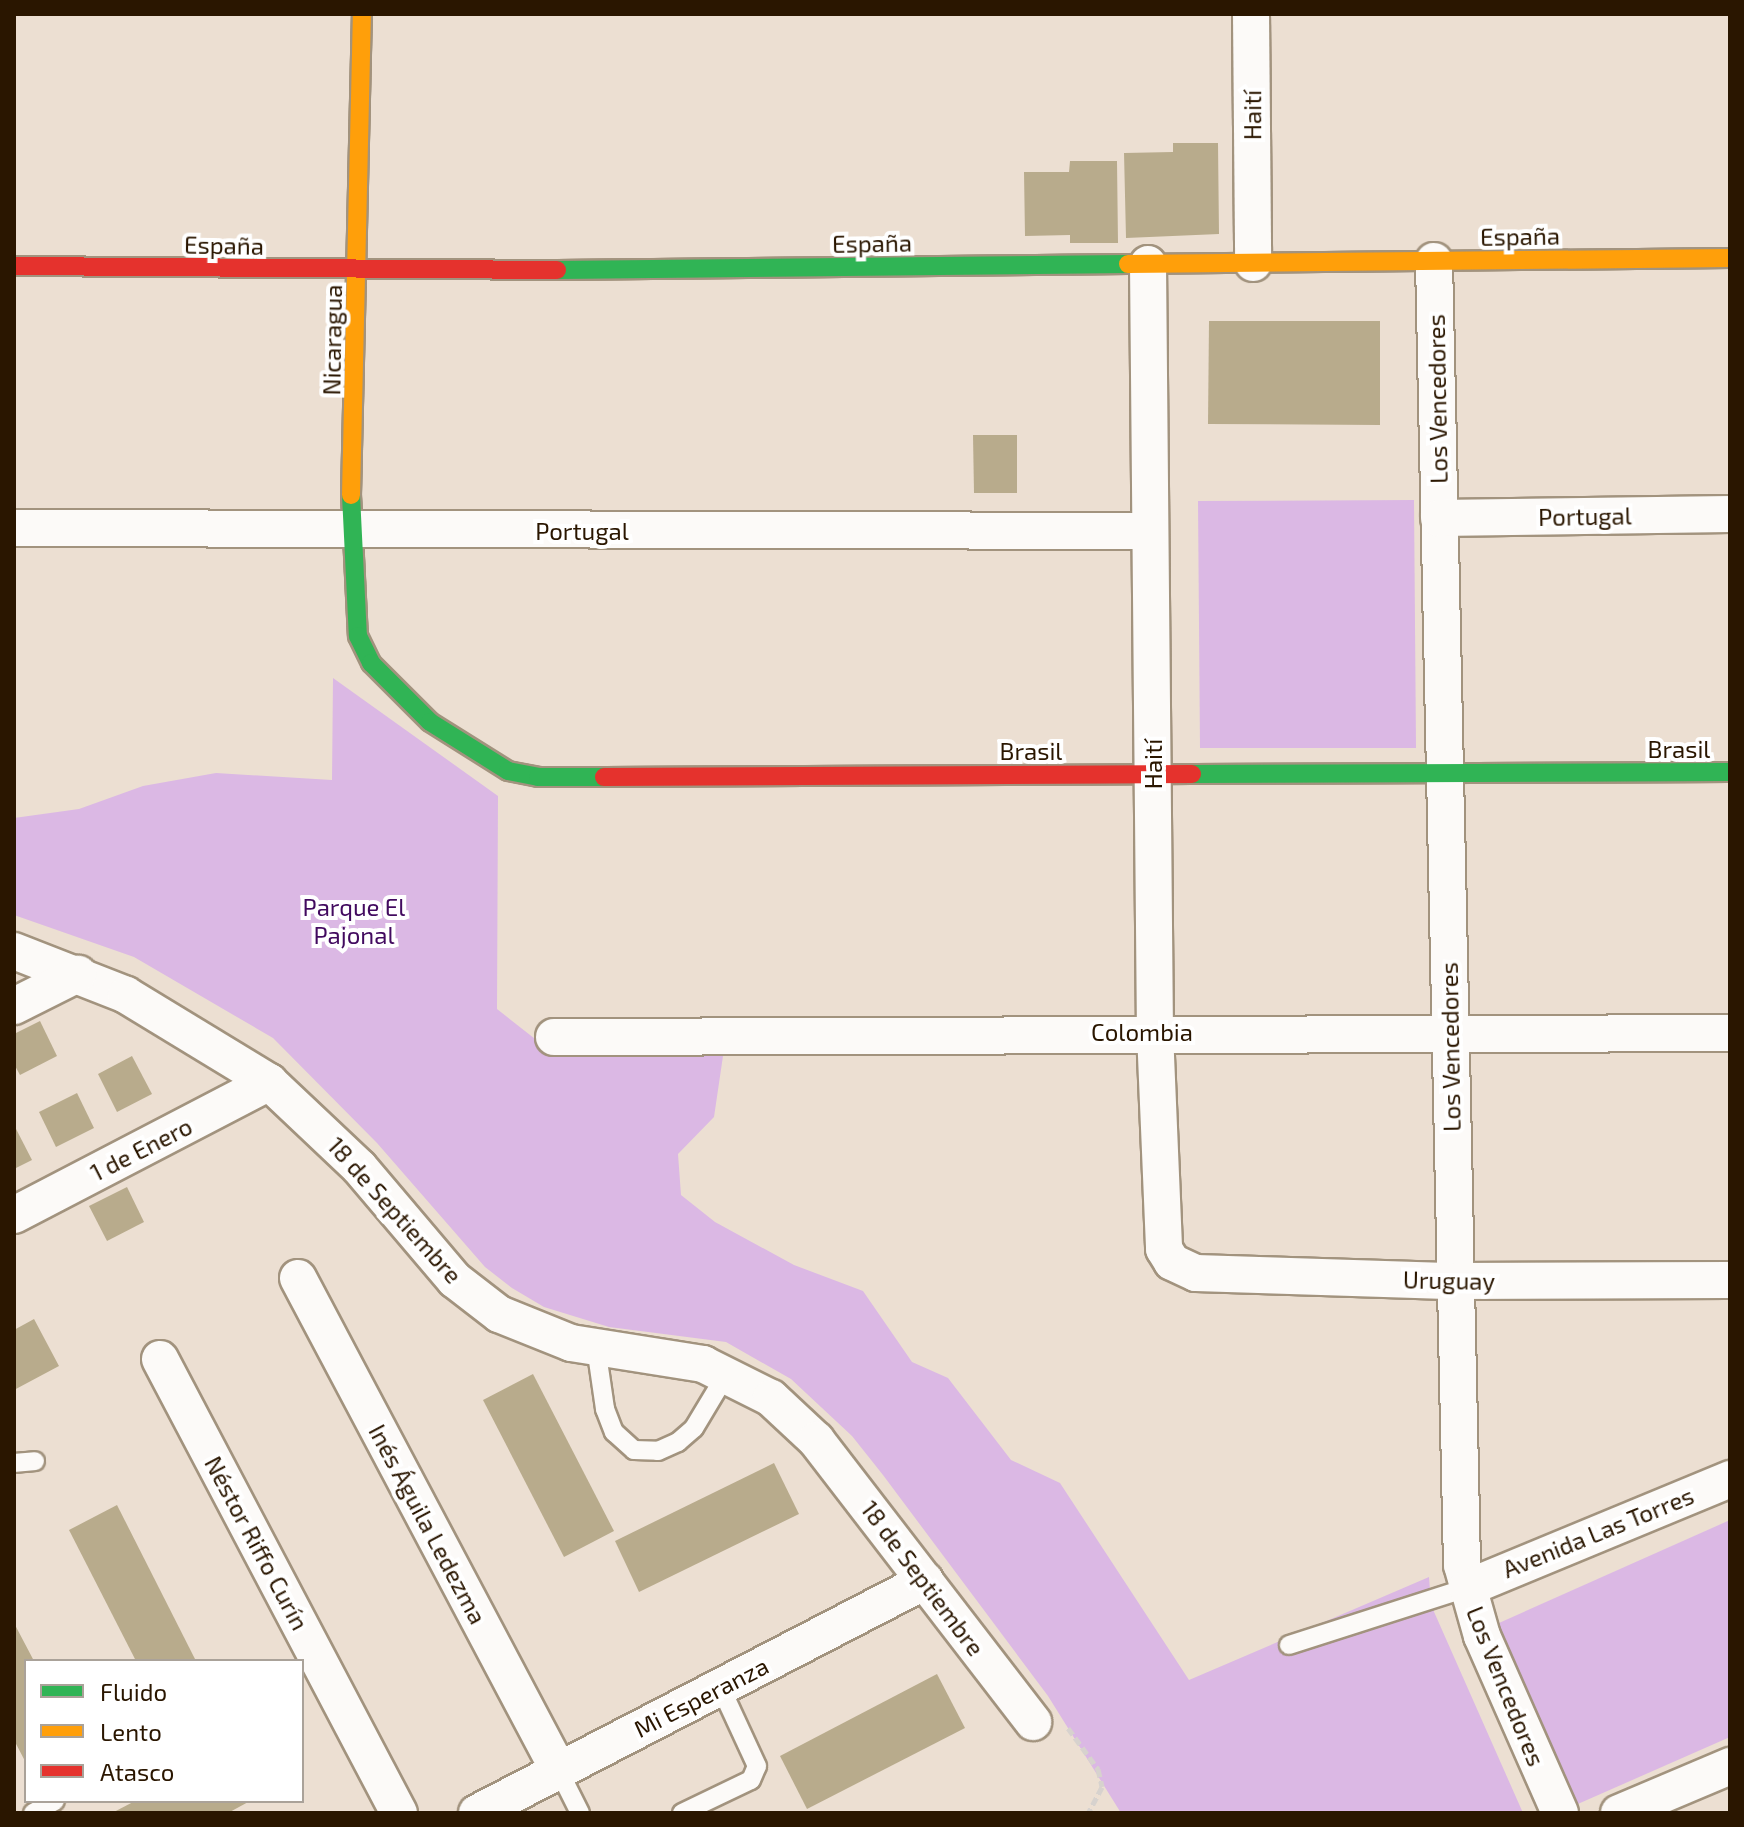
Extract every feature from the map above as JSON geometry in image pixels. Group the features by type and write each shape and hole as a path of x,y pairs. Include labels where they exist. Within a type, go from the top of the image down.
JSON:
{"street":[{"name":"Nicaragua","path":"362,14 350,530 358,636 371,663"},
{"name":"Haití","path":"1251,14 1253,263"},
{"name":"España","path":"14,266 357,272 1730,258"},
{"name":"Los Vencedores","path":"1434,261 1461,1544 1467,1588 1482,1636 1560,1813"},
{"name":"Haití","path":"1148,264 1155,1032 1161,1235 1172,1262"},
{"name":"Portugal","path":"1439,518 1730,514"},
{"name":"Portugal","path":"14,528 1150,531"},
{"name":"Brasil","path":"371,663 430,722 508,771 538,777 1730,772"},
{"name":"18 de Septiembre","path":"14,951 78,974 178,1023 269,1082 322,1128 476,1298 524,1327 596,1347 680,1357 727,1373 771,1398 816,1440 1033,1722"},
{"path":"14,1006 78,974"},
{"name":"Colombia","path":"554,1037 1155,1032 1730,1033"},
{"name":"1 de Enero","path":"14,1215 269,1082"},
{"name":"Uruguay","path":"1172,1262 1196,1273 1455,1281 1730,1280"},
{"name":"Inés Águila Ledezma","path":"298,1278 559,1771"},
{"name":"Néstor Riffo Curín","path":"160,1359 399,1813"},
{"name":"Avenida Las Torres","path":"1467,1588 1730,1479"},
{"name":"Mi Esperanza","path":"477,1813 925,1581"},
{"path":"1619,1813 1730,1766"}],"lane":[{"path":"596,1347 609,1421 614,1432 634,1450 658,1451 678,1442 694,1428 727,1373"},
{"path":"14,1463 35,1461"},
{"path":"1289,1645 1467,1588"},
{"path":"682,1813 751,1780 757,1766 720,1686"},
{"path":"559,1771 580,1813"},
{"path":"33,1813 51,1803"}],"green space":[{"path":"1414,500 1416,748 1200,748 1198,501"},
{"name":"Parque El Pajonal","path":"333,678 498,796 497,1009 553,1053 723,1056 714,1117 678,1154 681,1195 715,1222 794,1265 863,1291 912,1362 948,1378 1011,1460 1060,1483 1189,1680 1429,1577 1431,1605 1523,1813 1121,1813 1048,1696 883,1475 852,1436 791,1379 726,1342 609,1327 544,1307 512,1288 485,1267 377,1143 273,1038 134,957 14,915 14,818 79,809 143,786 216,773 332,780"},
{"path":"1730,1520 1730,1737 1571,1807 1490,1627"}],"building":[{"path":"1173,143 1218,143 1219,234 1126,238 1124,153 1173,152"},
{"path":"1070,161 1117,161 1118,243 1070,243 1070,235 1025,236 1024,172 1069,172"},
{"path":"1209,321 1380,321 1380,425 1208,424"},
{"path":"973,435 1017,435 1017,493 974,493"},
{"path":"40,1021 57,1056 20,1075 14,1064 14,1034"},
{"path":"132,1056 152,1094 117,1112 98,1074"},
{"path":"77,1093 94,1128 56,1147 39,1112"},
{"path":"14,1125 32,1160 14,1169"},
{"path":"127,1187 144,1222 107,1241 89,1206"},
{"path":"34,1319 59,1366 14,1390 14,1330"},
{"path":"533,1374 614,1531 564,1557 483,1400"},
{"path":"774,1463 799,1514 639,1592 615,1541"},
{"path":"117,1505 195,1659 135,1659 69,1530"},
{"path":"14,1623 33,1659 24,1659 24,1759 14,1740"},
{"path":"937,1674 965,1728 807,1809 780,1756"},
{"path":"131,1803 246,1803 228,1813 112,1813"}],"traffic: fast":[{"path":"557,270 1128,264"},
{"path":"351,495 358,636 371,663 430,722 508,771 538,777 604,777"},
{"path":"1192,774 1730,772"}],"traffic: slow":[{"path":"351,495 362,14"},
{"path":"1128,264 1730,258"}],"traffic: jam":[{"path":"14,266 557,270"},
{"path":"604,777 1192,774"}]}
